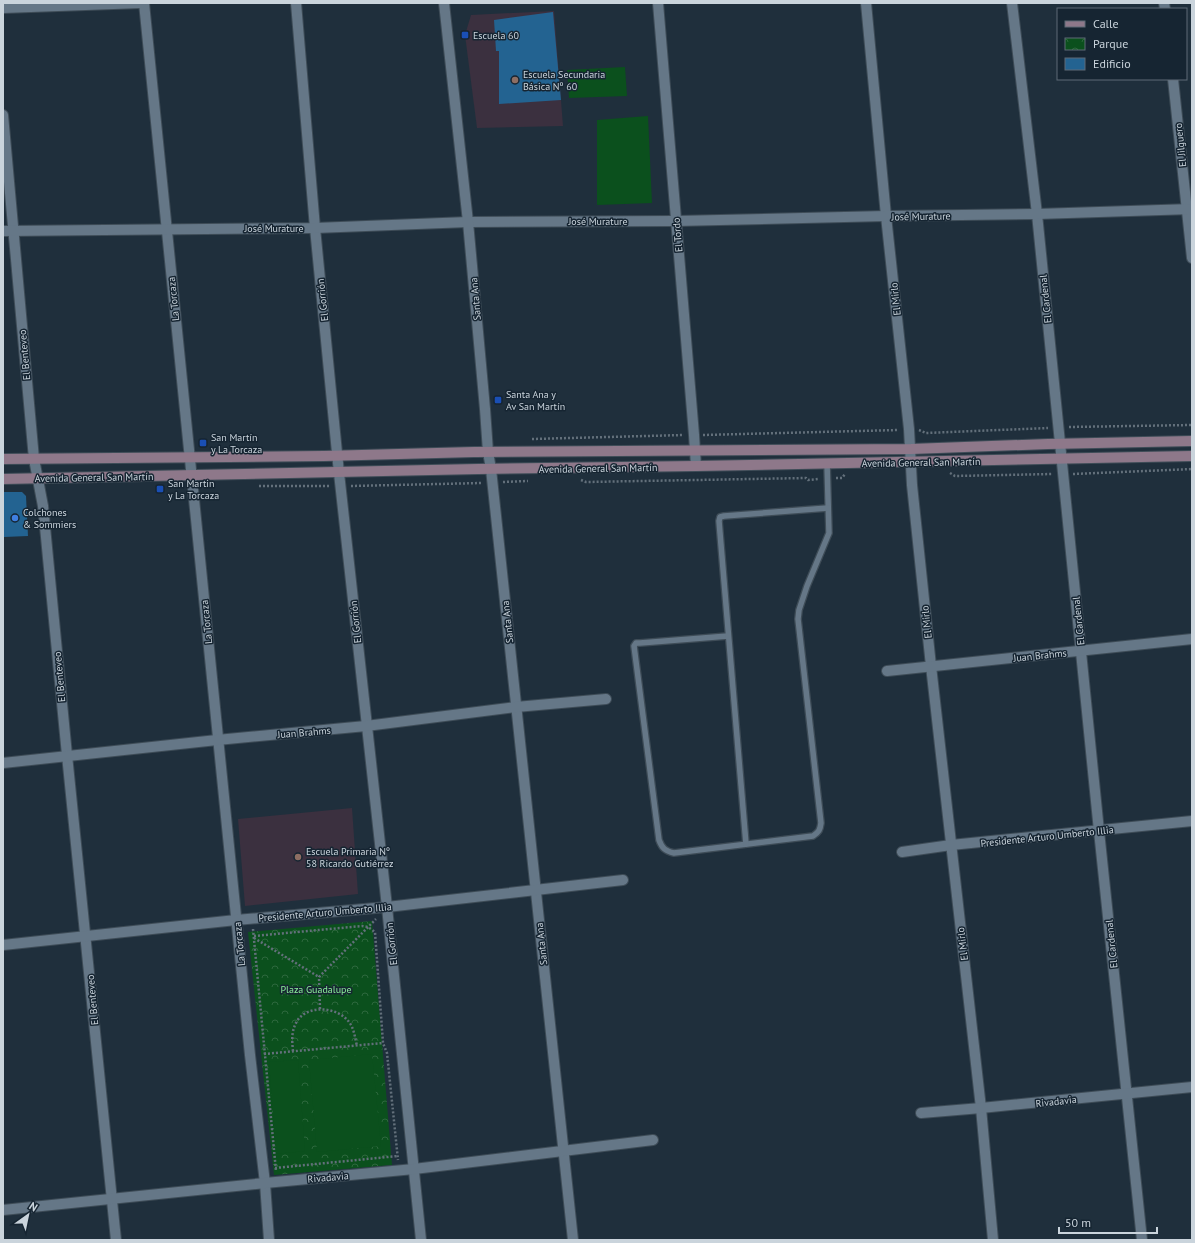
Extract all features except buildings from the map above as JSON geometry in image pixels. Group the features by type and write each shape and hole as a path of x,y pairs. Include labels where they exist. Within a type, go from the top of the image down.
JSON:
{"main road":[{"name":"Avenida General San Martín","path":"3,459 338,456 488,452 910,449 1192,441"},
{"path":"826,449 827,463"},
{"name":"Avenida General San Martín","path":"3,479 1192,456"}],"street":[{"path":"3,8 141,3"},
{"name":"La Torcaza","path":"144,3 190,476 193,490 250,1055 265,1183 269,1240"},
{"name":"El Gorrión","path":"296,3 315,228 340,486 387,907 421,1240"},
{"name":"Santa Ana","path":"444,3 468,222 488,452 573,1240"},
{"name":"El Tordo","path":"658,3 696,466"},
{"name":"El Mirlo","path":"866,3 886,216 909,429 912,485 930,666 981,1108 994,1240"},
{"name":"El Cardenal","path":"1012,3 1037,214 1142,1240"},
{"name":"El Jilguero","path":"1172,80 1189,209 1192,258"},
{"name":"El Benteveo","path":"3,115 8,230 34,458 43,506 116,1240"},
{"name":"José Murature","path":"8,230 315,228 468,222 676,221 1037,214 1189,209"},
{"name":"Juan Brahms","path":"887,672 930,666 1192,639"},
{"name":"Juan Brahms","path":"3,763 67,755 366,726 516,707 606,699"},
{"name":"Presidente Arturo Umberto Illia","path":"902,852 951,845 1192,821"},
{"name":"Presidente Arturo Umberto Illia","path":"3,945 252,918 387,907 623,880"},
{"name":"Rivadavia","path":"921,1113 1192,1087"},
{"name":"Rivadavia","path":"3,1210 414,1169 652,1140"}],"lane":[{"path":"728,636 636,643 634,646 659,840 661,846 666,852 674,853 813,836 818,833 820,829 798,619 799,610 807,586 829,533 827,463"},
{"path":"746,844 728,636 719,522 720,517 828,508"}],"path":[{"path":"526,439 909,429 919,430 926,433 1192,424"},
{"path":"948,472 955,476 1192,469"},
{"path":"574,480 586,482 806,478 808,480 842,478 846,473"},
{"path":"253,486 340,486 532,481"},
{"path":"320,1010 319,977 387,907"},
{"path":"252,918 278,1182"},
{"path":"254,937 362,926 368,926 375,932 383,1043 387,1053 399,1170"},
{"path":"254,937 319,977"},
{"path":"293,1052 292,1038 298,1020 311,1011 320,1010 334,1011 342,1015 350,1022 357,1046"},
{"path":"250,1055 383,1043"},
{"path":"263,1170 412,1154"}],"shaded area":[{"name":"Escuela Secundaria Básica Nº 60","path":"554,11 563,126 477,128 465,35 471,15"},
{"name":"Escuela Primaria Nº 58 Ricardo Gutiérrez","path":"352,808 358,894 245,906 238,819"}],"green space":[{"path":"625,67 627,96 569,98 567,70"},
{"path":"648,116 652,203 597,205 597,120"},
{"name":"Plaza Guadalupe","path":"372,921 392,1165 274,1175 248,932"},
{"path":"372,1054 381,1146 317,1152 309,1060"},
{"path":"298,1060 305,1151 276,1154 269,1062"}],"place":[{"name":"Escuela 60","path":"465,35"},
{"name":"Escuela Secundaria Básica Nº 60","path":"515,80"},
{"name":"Santa Ana y Av San Martín","path":"498,400"},
{"name":"San Martín y La Torcaza","path":"203,443"},
{"name":"San Martin y La Torcaza","path":"160,489"},
{"name":"Colchones & Sommiers","path":"15,518"},
{"name":"Escuela Primaria Nº 58 Ricardo Gutiérrez","path":"298,857"}]}
